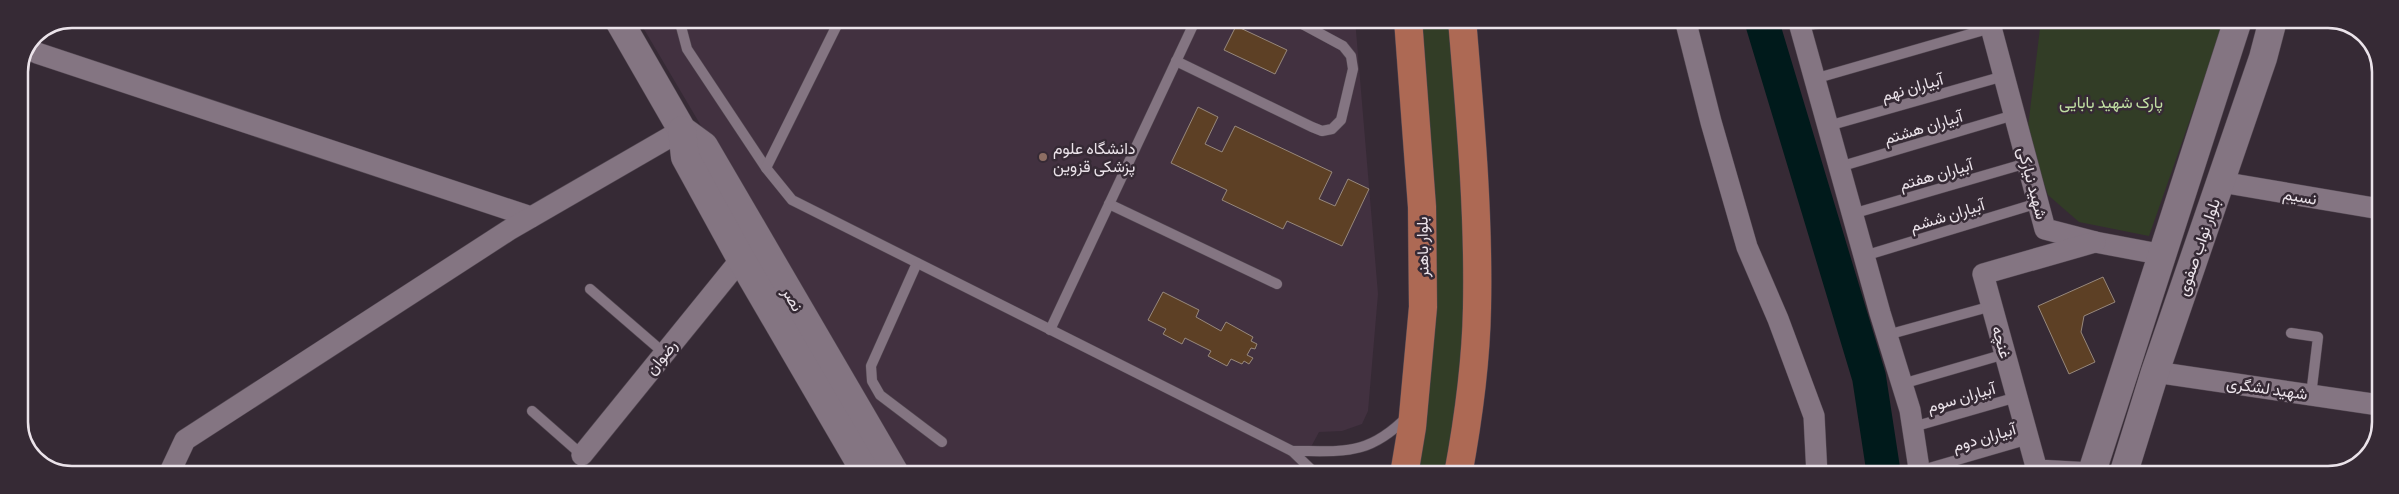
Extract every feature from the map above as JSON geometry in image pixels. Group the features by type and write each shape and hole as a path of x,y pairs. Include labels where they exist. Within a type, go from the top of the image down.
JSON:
{"main road":[{"name":"نصر","path":"623,28 682,130 704,146 891,466"},
{"name":"بلوار باهنر","path":"1405,466 1413,411 1423,307 1421,198 1409,28"},
{"path":"1460,466 1465,435 1477,309 1475,204 1463,28"},
{"name":"بلوار نواب صفوی","path":"2126,466 2155,372 2272,28"},
{"path":"2235,31 2263,58"},
{"name":"بلوار نواب صفوی","path":"2094,466 2235,31"},
{"name":"نصر","path":"682,130 684,157 862,466"}],"street":[{"path":"1688,28 1711,122 1747,247 1782,328 1814,416 1817,466"},
{"path":"1799,28 1902,384 1913,427 1918,466"},
{"name":"شهید نیارکی","path":"1991,28 2045,229 2095,242 2164,254"},
{"path":"37,53 531,218"},
{"path":"173,466 185,440 531,218 682,130"},
{"name":"نسیم","path":"2221,182 2371,208"},
{"name":"غنچه","path":"2035,466 1983,274 2095,242"},
{"name":"رضوان","path":"582,455 741,259"},
{"name":"شهید لشگری","path":"2155,372 2372,404"}],"lane":[{"path":"681,28 687,49 766,168 792,200 1292,451 1308,466"},
{"path":"766,168 836,28"},
{"path":"1050,330 1192,28"},
{"path":"1176,61 1322,131 1332,128 1341,120 1352,69 1351,56 1343,46 1310,28"},
{"path":"1814,79 1977,28"},
{"name":"آبیاران نهم","path":"1828,126 2004,76"},
{"name":"آبیاران هشتم","path":"1839,168 2014,115"},
{"name":"آبیاران هفتم","path":"1852,214 2027,163"},
{"name":"آبیاران ششم","path":"1864,256 2038,203"},
{"path":"1109,204 1278,284"},
{"path":"917,263 871,366 872,381 880,395 942,442"},
{"path":"590,289 664,353"},
{"path":"1887,335 1992,306"},
{"path":"2291,333 2318,337 2311,395"},
{"path":"1902,384 2005,354"},
{"name":"آبیاران سوم","path":"1913,427 2017,397"},
{"path":"532,411 582,455"},
{"path":"1292,451 1360,449 1378,442 1393,431 1413,411"},
{"name":"آبیاران دوم","path":"1942,466 2029,439"}],"shaded area":[{"name":"دانشگاه علوم پزشکی قزوین","path":"643,28 1356,28 1378,294 1368,411 1362,424 1342,431 1319,432 1301,466 902,466"}],"green space":[{"path":"1408,28 1463,28 1475,205 1459,466 1406,466 1412,427"},
{"name":"پارک شهید بابایی","path":"2040,28 2222,28 2149,236 2079,222 2048,195 2027,135"}],"building":[{"path":"1235,28 1240,28 1287,50 1275,74 1224,50"},
{"path":"1198,107 1218,117 1205,144 1222,152 1235,126 1332,172 1319,199 1335,206 1348,179 1369,189 1342,246 1287,221 1283,229 1222,200 1227,190 1171,163"},
{"path":"2103,277 2115,302 2084,316 2081,332 2095,362 2069,374 2038,306"},
{"path":"1163,292 1199,310 1196,317 1221,331 1226,322 1253,337 1251,341 1257,344 1255,349 1251,348 1247,355 1253,358 1249,364 1244,361 1242,364 1231,359 1227,366 1208,356 1211,351 1185,338 1182,344 1163,334 1166,329 1148,320"}],"waterway":[{"path":"1764,28 1869,377 1883,466"}],"place":[{"name":"دانشگاه علوم پزشکی قزوین","path":"1043,157"}]}
